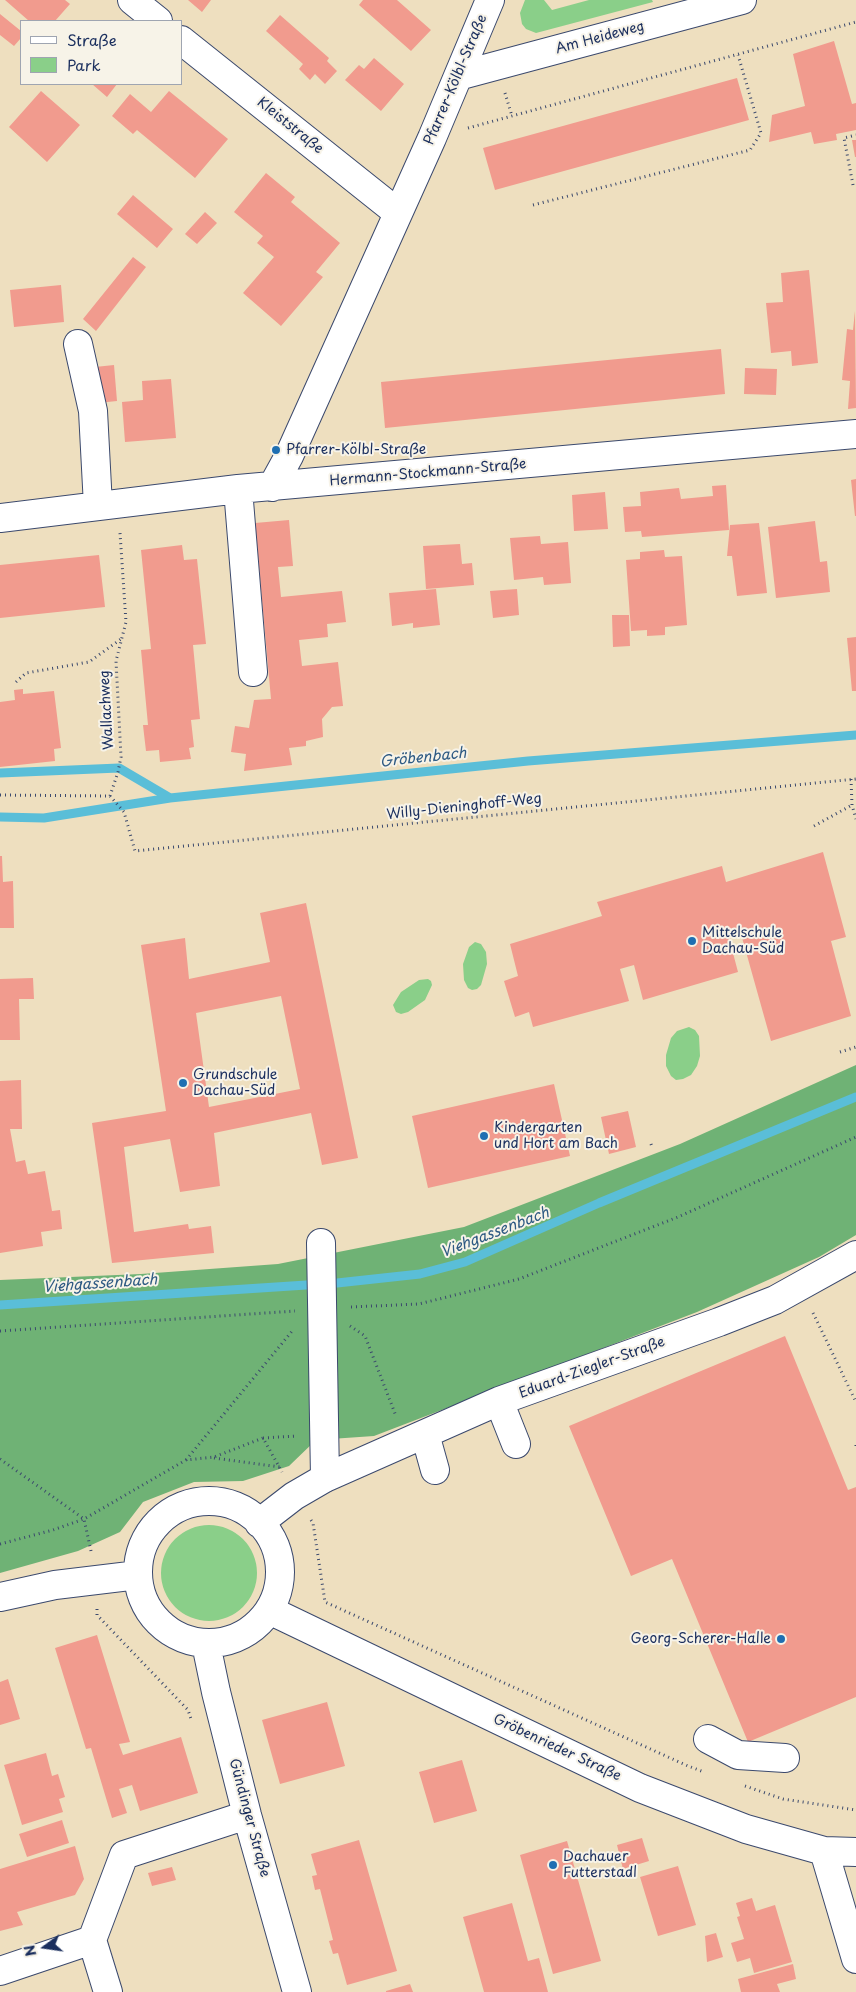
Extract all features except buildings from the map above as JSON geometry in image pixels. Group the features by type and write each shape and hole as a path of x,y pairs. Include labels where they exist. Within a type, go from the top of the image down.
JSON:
{"street":[{"path":"132,0 157,20"},
{"name":"Pfarrer-Kölbl-Straße","path":"272,487 290,456 432,138 490,0"},
{"name":"Am Heideweg","path":"458,76 742,0"},
{"name":"Kleiststraße","path":"182,41 398,213"},
{"path":"78,344 93,411 107,505"},
{"name":"Hermann-Stockmann-Straße","path":"0,518 238,489 856,434"},
{"path":"238,489 253,672"},
{"path":"321,1243 325,1478"},
{"name":"Eduard-Ziegler-Straße","path":"259,1523 294,1496 325,1478 499,1401 775,1300 856,1255"},
{"path":"499,1401 516,1444"},
{"path":"415,1438 435,1470"},
{"path":"204,1501 228,1503 250,1514 259,1523 267,1532 278,1554 280,1578 275,1600 263,1619 246,1634 225,1642 206,1644 180,1638 161,1626 147,1609 138,1587 138,1563 145,1539 160,1520 180,1506 204,1501"},
{"path":"0,1597 55,1585 138,1575"},
{"name":"Gröbenrieder Straße","path":"269,1610 640,1788 746,1829 824,1851 856,1852"},
{"name":"Gündinger Straße","path":"206,1644 247,1815 297,1992"},
{"path":"708,1738 738,1755 785,1758"},
{"path":"108,1992 92,1940 124,1854 247,1815"},
{"path":"824,1851 856,1959"},
{"path":"0,1971 92,1940"}],"path":[{"path":"432,138 856,22"},
{"path":"533,205 750,150 761,133 738,55"},
{"path":"853,184 844,138 856,135"},
{"name":"Wallachweg","path":"107,505 126,622 116,661 121,757 110,796"},
{"path":"16,682 26,673 90,662 122,638"},
{"path":"854,779 852,805 856,819"},
{"name":"Willy-Dieninghoff-Weg","path":"110,796 124,812 135,852 854,779"},
{"path":"0,796 110,796"},
{"path":"814,826 852,805"},
{"path":"840,1052 856,1047"},
{"path":"678,1217 856,1137"},
{"path":"800,1286 856,1402"},
{"path":"323,1300 365,1336 415,1438"},
{"path":"0,1544 53,1530 84,1519 186,1460 296,1325"},
{"path":"214,1458 263,1438 294,1496 313,1523 325,1602 688,1766 706,1772"},
{"path":"0,1458 84,1519 96,1579 97,1614 188,1710 191,1720"},
{"path":"186,1460 214,1458 280,1468"},
{"path":"740,1784 783,1800 856,1810"}],"green space":[{"path":"525,0 544,0 552,10 589,0 652,0 653,2 536,33 526,29 522,24 520,13"},
{"path":"475,942 481,944 486,952 487,964 481,985 477,989 472,990 468,988 464,980 463,964 469,947"},
{"path":"428,979 432,985 425,1000 408,1012 401,1014 396,1012 393,1005 401,992 419,980"},
{"path":"689,1027 695,1030 699,1036 700,1056 697,1066 691,1075 676,1080 671,1076 666,1066 666,1055 671,1038 677,1031"},
{"path":"856,1065 856,1235 819,1257 697,1312 374,1436 316,1440 289,1466 243,1481 194,1482 143,1502 120,1532 78,1551 0,1573 0,1280 141,1274 278,1264 464,1227 680,1144"},
{"path":"209,1525 227,1529 243,1539 253,1555 257,1573 253,1591 243,1607 227,1617 209,1621 191,1617 175,1607 165,1591 161,1573 165,1555 175,1539 191,1529"}],"waterway":[{"name":"Gröbenbach","path":"0,773 119,768 170,798 528,761 856,735"},
{"path":"0,817 44,818 170,798"},
{"name":"Viehgassenbach","path":"0,1305 337,1283 420,1274 465,1262 599,1203 856,1097"}],"place":[{"name":"Pfarrer-Kölbl-Straße","path":"276,450"},
{"name":"Mittelschule Dachau-Süd","path":"692,941"},
{"name":"Grundschule Dachau-Süd","path":"183,1083"},
{"name":"Kindergarten und Hort am Bach","path":"484,1136"},
{"name":"Georg-Scherer-Halle","path":"781,1639"},
{"name":"Dachauer Futterstadl","path":"553,1865"}]}
